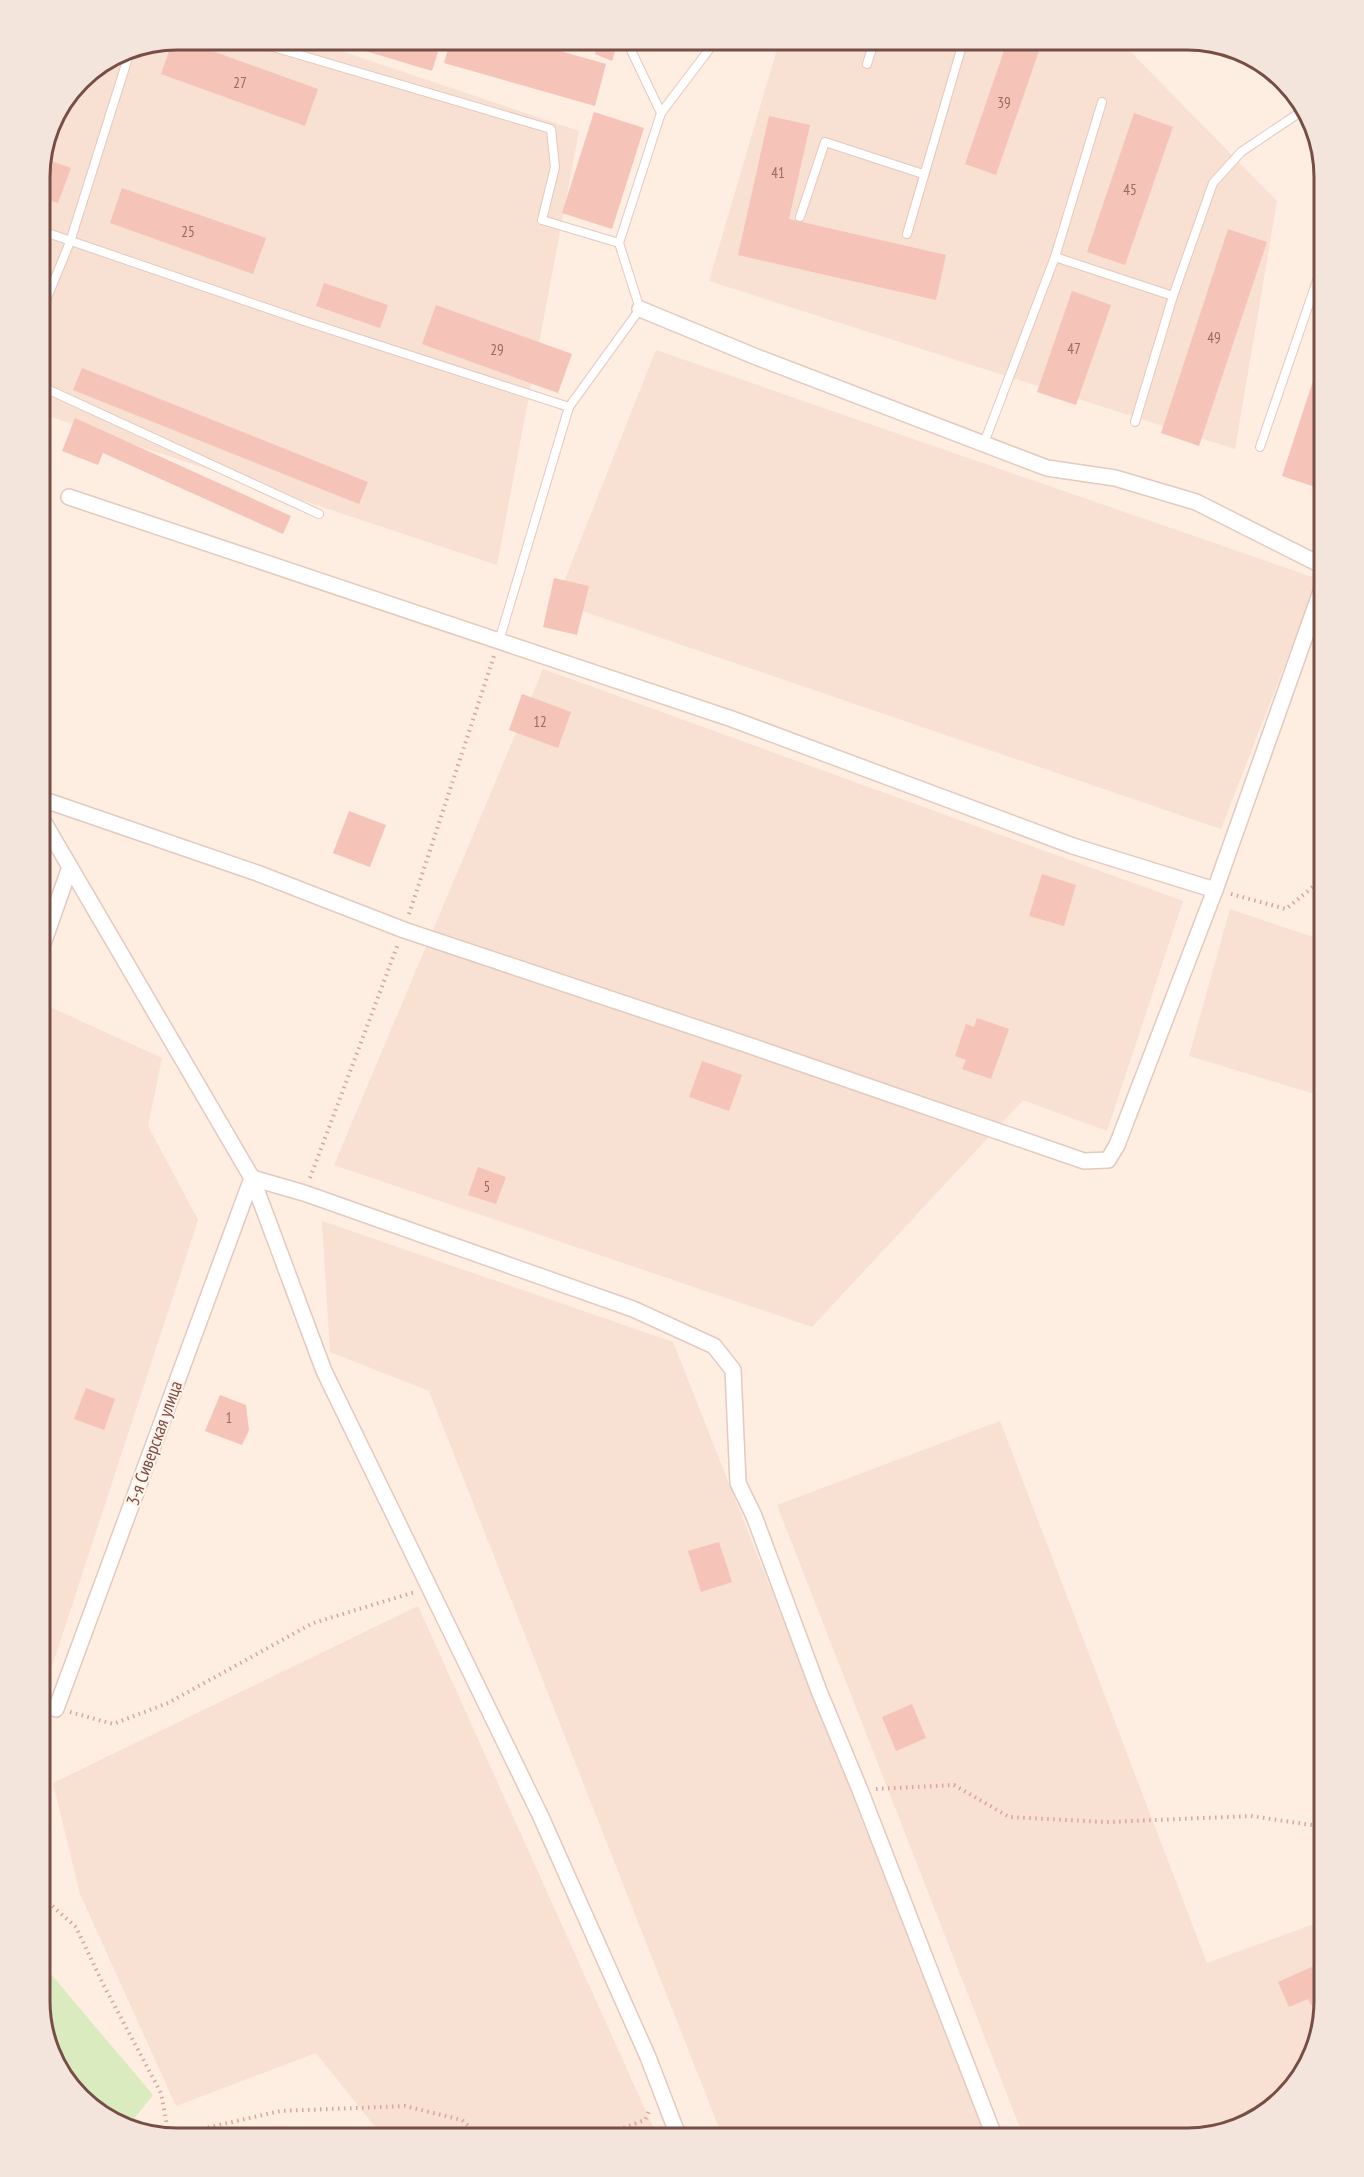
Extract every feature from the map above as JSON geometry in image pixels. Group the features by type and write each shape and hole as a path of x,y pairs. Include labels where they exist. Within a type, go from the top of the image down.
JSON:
{"street":[{"path":"640,309 759,358 1047,468 1115,478 1196,502 1314,561"},
{"path":"69,497 732,719 1073,846 1215,890"},
{"path":"50,802 258,873 404,930 734,1040 1084,1161 1108,1160 1117,1145 1215,890 1314,611"},
{"path":"50,833 252,1178 324,1371 541,1817 648,2057 675,2127"},
{"path":"50,924 70,867"},
{"path":"252,1178 315,1197 633,1309 714,1346 733,1370 738,1483 754,1516 819,1691 860,1790 991,2128"},
{"name":"3-я Сиверская улица","path":"56,1709 252,1178"}],"lane":[{"path":"283,50 551,129 555,167 542,220 619,243"},
{"path":"631,50 661,113"},
{"path":"499,641 569,407 640,309 619,243 661,113 709,50"},
{"path":"867,64 871,50"},
{"path":"907,234 961,50"},
{"path":"50,290 70,242 127,59"},
{"path":"984,443 1054,257 1102,102"},
{"path":"1135,422 1173,296 1214,183 1241,152 1298,114"},
{"path":"800,217 825,141 923,174"},
{"path":"50,234 304,321 569,407"},
{"path":"1054,257 1173,296"},
{"path":"1260,447 1314,288"},
{"path":"50,390 320,513"}],"path":[{"path":"1215,890 1287,909 1314,886"},
{"path":"56,1709 113,1724 168,1703 216,1674 313,1623 430,1588"},
{"path":"860,1790 954,1785 1009,1817 1106,1822 1251,1816 1314,1825"},
{"path":"50,1904 76,1927 103,1984 161,2093 166,2127"},
{"path":"625,2127 645,2120 659,2087"},
{"path":"211,2127 280,2111 405,2106 462,2120 470,2127"}],"shaded area":[{"path":"168,50 338,50 579,131 497,565 50,417 51,159 54,143 66,113 93,81 113,66 151,52"},
{"path":"777,50 1129,50 1277,201 1235,449 709,281"},
{"path":"656,350 1314,578 1314,589 1221,829 556,602"},
{"path":"543,669 1183,901 1107,1131 1023,1100 812,1327 334,1165"},
{"path":"1230,909 1314,937 1314,1094 1189,1056"},
{"path":"50,1007 162,1058 148,1126 198,1220 50,1673"},
{"path":"322,1221 673,1342 984,2128 719,2128 429,1391 330,1352"},
{"path":"1000,1421 1207,1963 1314,1924 1314,2009 1308,2042 1293,2071 1271,2096 1236,2118 1205,2126 1188,2128 1020,2128 777,1505"},
{"path":"418,1606 653,2127 375,2127 316,2053 176,2106 80,1894 53,1783"}],"green space":[{"path":"50,1973 153,2095 133,2120 106,2106 81,2084 71,2071 56,2042 50,2009"}],"building":[{"path":"169,50 210,50 318,89 305,126 161,74"},
{"path":"362,50 432,50 438,52 432,71"},
{"path":"448,50 557,50 606,64 595,106 444,63"},
{"path":"596,50 616,50 612,61 595,54"},
{"path":"1004,50 1039,50 996,175 965,164"},
{"path":"594,112 644,128 612,229 562,213"},
{"path":"1134,113 1173,127 1125,265 1087,252"},
{"path":"769,116 810,125 789,219 946,255 936,300 738,255"},
{"path":"51,161 71,168 58,203 50,200"},
{"path":"122,188 266,238 253,274 110,223"},
{"path":"1228,229 1267,242 1199,446 1161,433"},
{"path":"324,283 388,305 380,328 316,306"},
{"path":"1072,291 1111,305 1076,405 1037,392"},
{"path":"436,305 572,354 558,393 422,344"},
{"path":"82,368 368,482 359,504 73,390"},
{"path":"1314,378 1314,487 1282,476"},
{"path":"75,418 291,516 283,534 103,453 98,465 62,451"},
{"path":"554,578 589,586 577,635 543,627"},
{"path":"522,694 571,712 558,748 509,730"},
{"path":"349,811 386,825 370,867 333,853"},
{"path":"1042,874 1076,885 1064,926 1029,916"},
{"path":"977,1018 1009,1029 991,1079 962,1069 966,1060 955,1056 966,1024 974,1027"},
{"path":"702,1061 742,1075 729,1111 689,1097"},
{"path":"478,1167 506,1177 496,1204 468,1195"},
{"path":"86,1388 115,1399 104,1430 74,1419"},
{"path":"220,1395 246,1405 249,1430 242,1445 205,1431"},
{"path":"719,1542 732,1582 701,1592 688,1551"},
{"path":"912,1704 926,1738 896,1751 882,1717"},
{"path":"1314,1966 1314,2004 1311,2005 1308,1999 1289,2007 1278,1982"}]}
